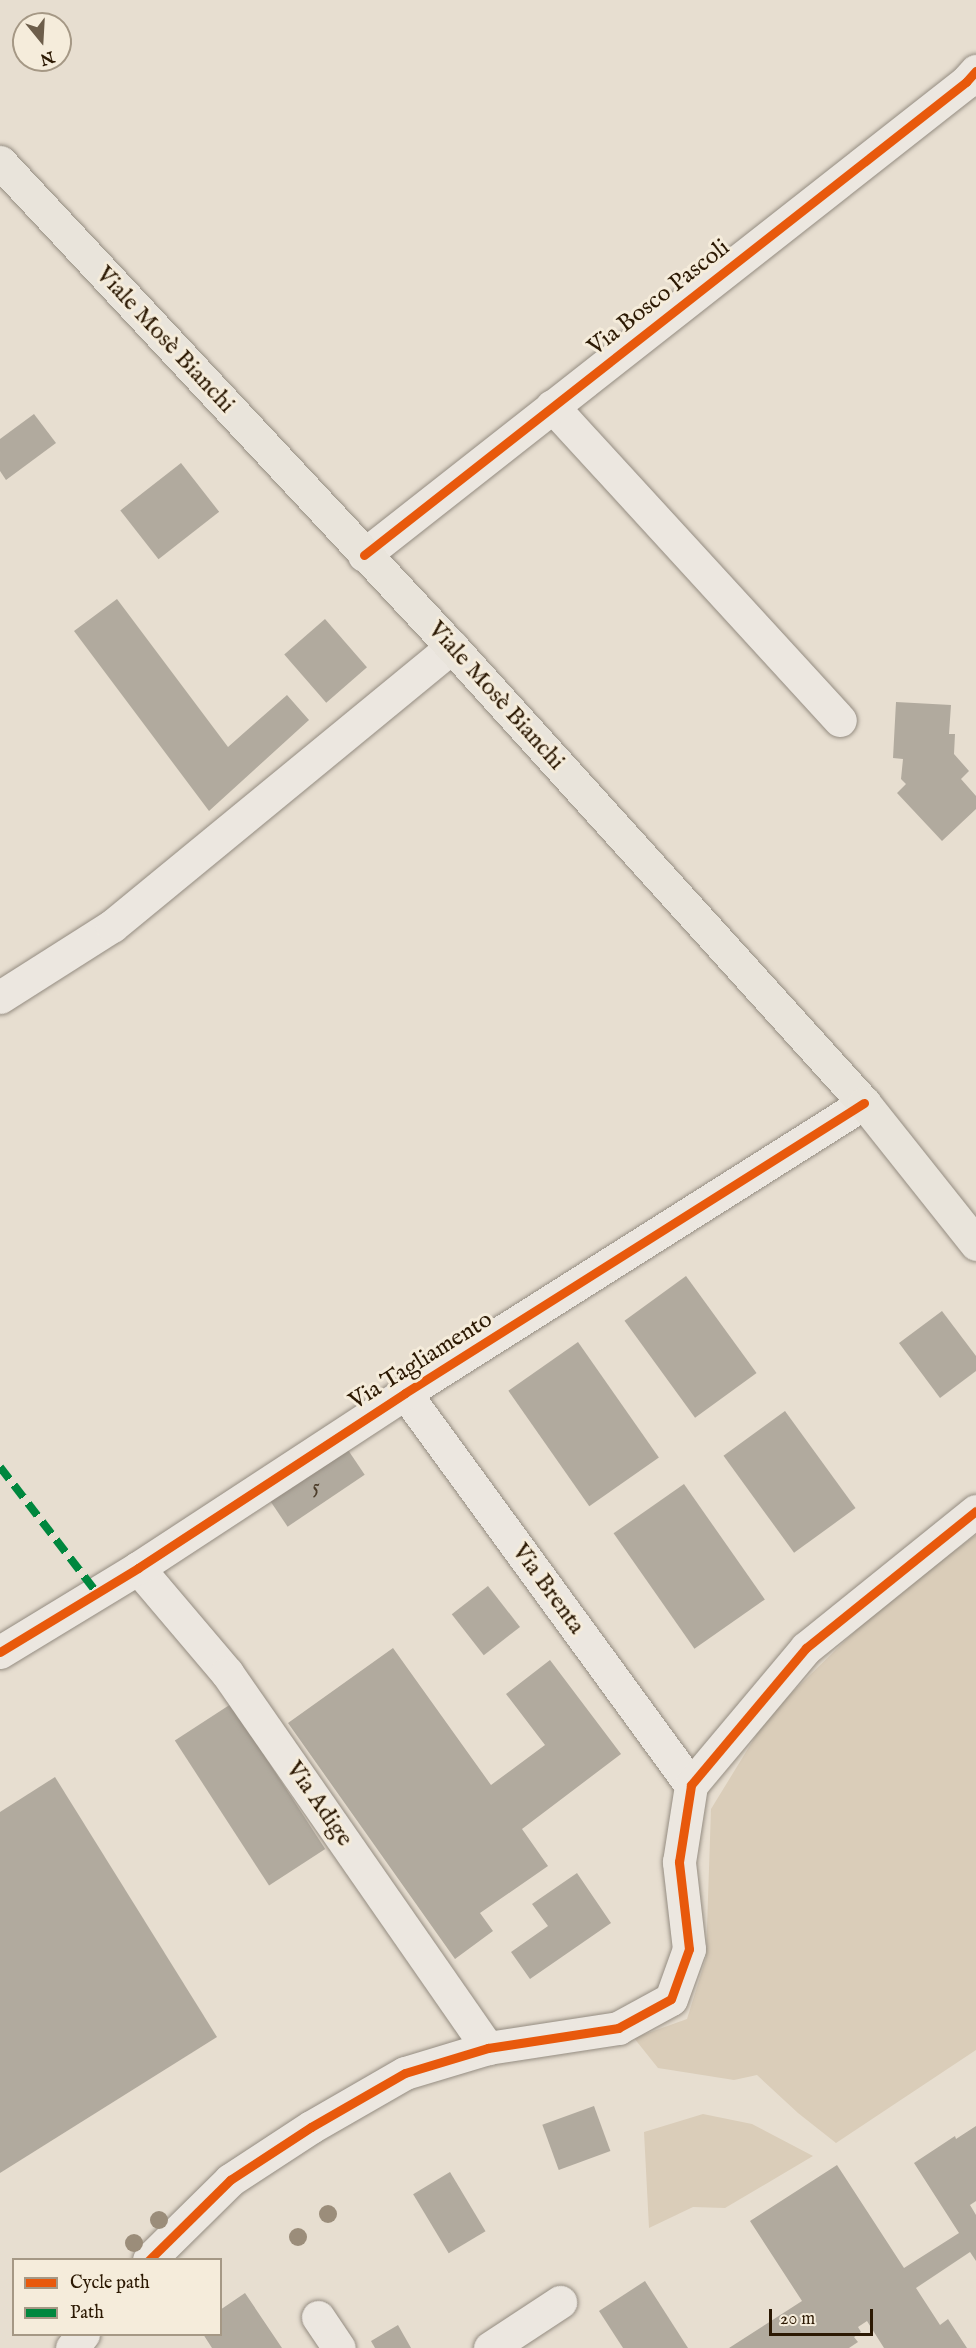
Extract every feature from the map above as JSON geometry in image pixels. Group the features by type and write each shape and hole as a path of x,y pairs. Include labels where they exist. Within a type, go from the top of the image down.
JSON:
{"main road":[{"name":"Viale Mosè Bianchi","path":"0,162 452,647 864,1102 976,1244"}],"street":[{"name":"Via Bosco Pascoli","path":"364,555 966,82 976,71"},
{"path":"552,406 840,720"},
{"path":"0,997 112,926 452,647"},
{"name":"Via Tagliamento","path":"0,1652 138,1568 405,1393 864,1102"},
{"name":"Via Brenta","path":"405,1393 691,1785"},
{"path":"150,2258 230,2181 311,2127 405,2073 488,2048 618,2028 670,1999 689,1949 679,1862 691,1785 806,1648 976,1511"},
{"name":"Via Adige","path":"138,1568 227,1673 488,2048"},
{"path":"490,2348 560,2302"},
{"path":"318,2318 339,2348"},
{"path":"72,2348 81,2336"}],"shaded area":[{"path":"976,1535 976,2050 836,2143 798,2113 757,2075 734,2080 658,2068 634,2038 687,2019 706,1958 711,1809 768,1716 888,1599"},
{"path":"703,2114 752,2124 813,2156 725,2208 693,2207 649,2228 644,2132"}],"building":[{"path":"34,414 56,443 6,480 0,471 0,439"},
{"path":"181,463 219,512 158,559 120,510"},
{"path":"117,599 228,747 287,695 309,720 209,811 74,631"},
{"path":"325,619 367,667 326,703 284,654"},
{"path":"896,702 951,705 949,734 955,734 954,754 969,771 961,779 976,796 976,809 942,841 897,793 906,784 901,779 903,759 893,758"},
{"path":"686,1276 757,1373 695,1418 625,1321"},
{"path":"942,1311 976,1356 976,1371 940,1398 899,1343"},
{"path":"578,1342 659,1458 589,1506 508,1391"},
{"path":"785,1411 856,1508 794,1553 724,1456"},
{"path":"344,1444 365,1475 288,1527 267,1496"},
{"path":"684,1484 765,1600 694,1649 614,1533"},
{"path":"488,1586 520,1627 484,1655 452,1614"},
{"path":"393,1648 491,1785 545,1745 506,1694 550,1660 621,1754 522,1829 548,1866 480,1913 493,1931 455,1959 288,1723"},
{"path":"231,1704 325,1849 269,1886 175,1740"},
{"path":"55,1777 217,2037 0,2173 0,1812"},
{"path":"577,1873 611,1923 530,1979 511,1952 548,1926 532,1904"},
{"path":"594,2106 610,2151 559,2170 542,2125"},
{"path":"976,2126 976,2201 970,2205 976,2215 976,2261 970,2252 916,2288 940,2325 948,2319 967,2348 884,2348 867,2321 858,2327 861,2332 854,2337 858,2342 849,2348 729,2348 802,2301 750,2221 837,2165 904,2268 959,2233 914,2163 955,2136 956,2139"},
{"path":"450,2172 486,2231 449,2253 413,2194"},
{"path":"645,2281 688,2348 623,2348 599,2311"},
{"path":"245,2293 282,2348 212,2348 204,2336 222,2336 222,2309"},
{"path":"398,2325 411,2348 375,2348 371,2341"}],"marked path":[{"path":"0,1467 97,1593"}],"cycle path":[{"path":"364,555 966,82 976,71"},
{"path":"0,1652 138,1568 405,1393 864,1103"},
{"path":"151,2258 230,2180 311,2127 405,2073 488,2048 618,2028 671,1999 689,1949 679,1862 691,1785 806,1648 976,1511"}]}
